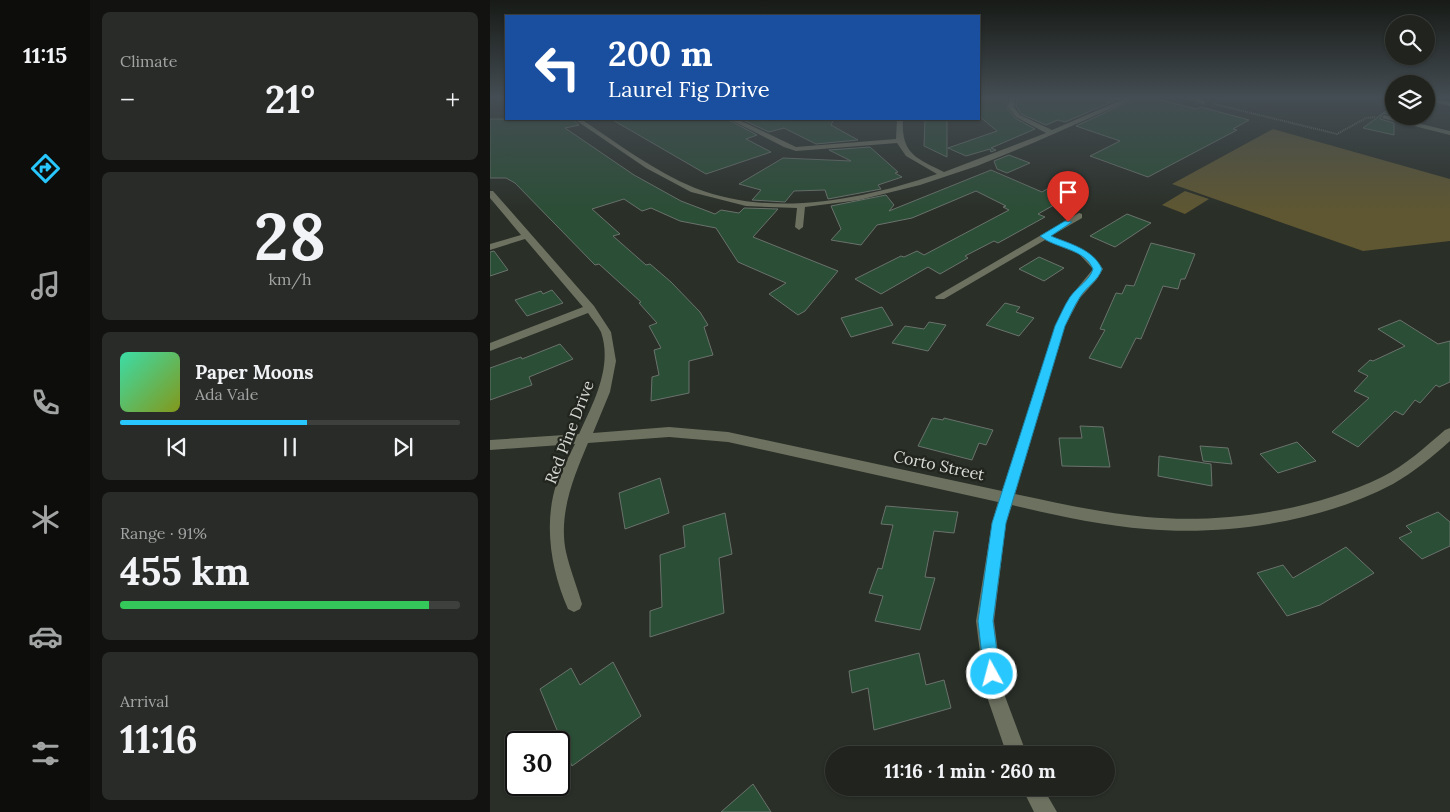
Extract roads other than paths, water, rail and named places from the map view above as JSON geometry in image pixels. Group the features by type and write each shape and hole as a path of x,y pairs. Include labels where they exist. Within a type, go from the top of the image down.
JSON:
{"street":[{"path":"602,136 694,190 738,201 801,204 843,201 879,195 943,174 1040,136"},
{"path":"766,136 796,149 899,142"},
{"path":"899,136 899,142 911,157 943,174"},
{"name":"Red Pine Drive","path":"490,193 590,308 606,332 610,361 604,392 564,483 557,518 558,550 574,604"},
{"path":"799,227 801,204"},
{"path":"940,297 1079,216"},
{"path":"490,247 526,236"},
{"path":"1014,746 994,691 985,621 999,523 1060,326 1074,298 1083,286 1095,276 1098,269 1093,260 1085,254 1044,236"},
{"path":"490,347 590,308"},
{"name":"Corto Street","path":"490,445 669,432 728,437 1042,506 1146,523 1217,524 1290,514 1344,500 1388,480 1421,459 1450,433"},
{"path":"1037,796 1046,812"}]}
